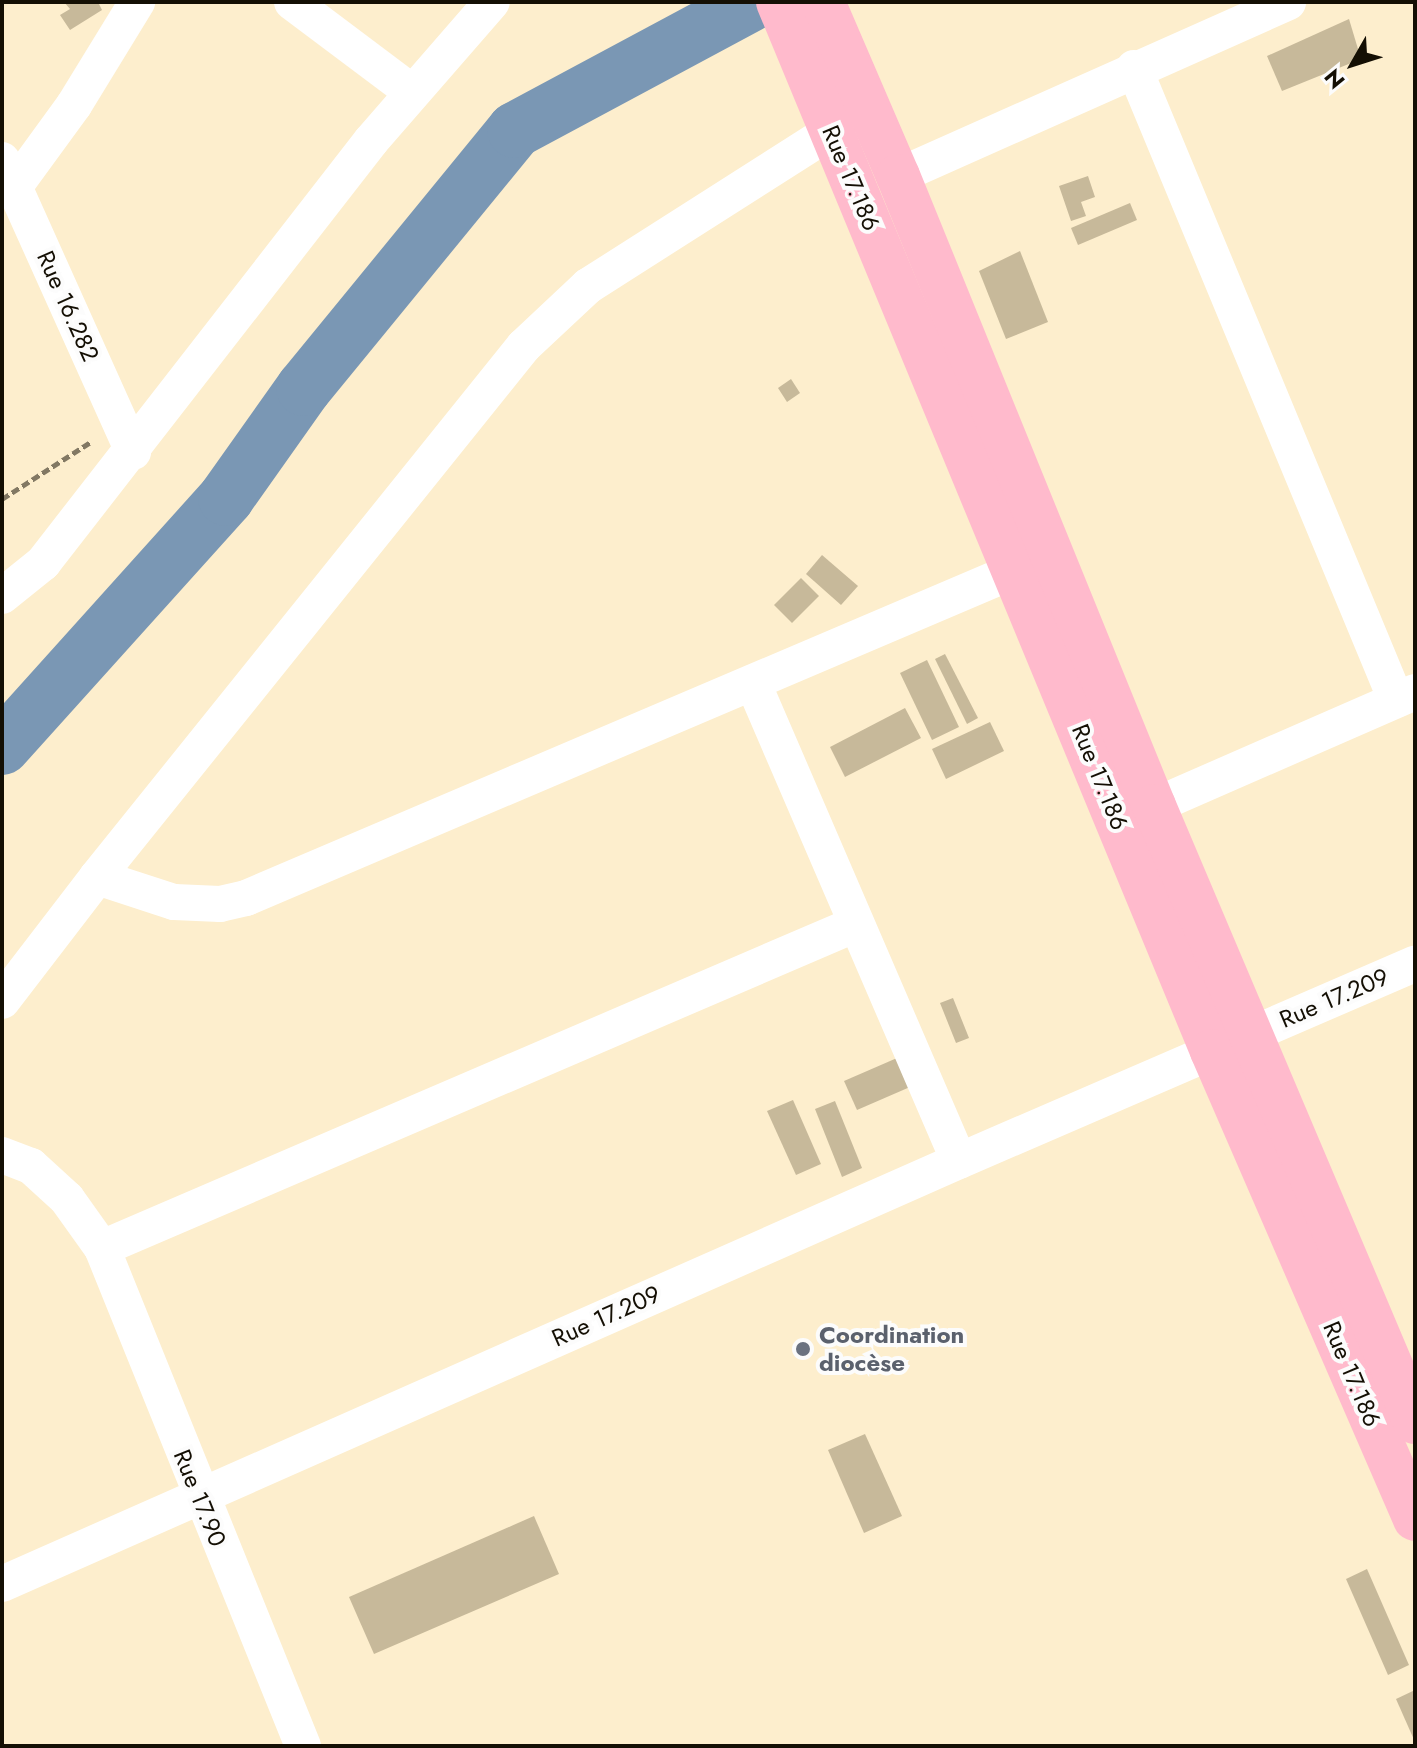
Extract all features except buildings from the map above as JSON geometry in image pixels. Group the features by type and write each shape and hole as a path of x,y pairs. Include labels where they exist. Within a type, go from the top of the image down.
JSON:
{"main road":[{"name":"Rue 17.186","path":"806,13 831,131 1016,570 1212,1051 1415,1519"},
{"path":"806,13 898,176 1154,806 1253,1033 1415,1422"}],"street":[{"path":"8,173 74,105 137,2"},
{"path":"292,2 412,92"},
{"path":"2,596 43,563 126,438 412,92 492,2"},
{"path":"898,176 1134,68 1288,2"},
{"path":"1134,68 1405,696 1154,806"},
{"path":"2,1001 97,877 524,346 588,286 831,131"},
{"name":"Rue 16.282","path":"8,173 126,438"},
{"path":"97,877 174,902 220,904 246,898 1016,570"},
{"path":"753,683 959,1161"},
{"path":"102,1248 856,924"},
{"name":"Rue 17.209","path":"2,1584 959,1161 1415,964"},
{"name":"Rue 17.90","path":"2,1155 31,1166 67,1199 102,1248 199,1495 303,1746"}],"path":[{"path":"2,499 126,438"}],"waterway":[{"path":"2,747 226,498 304,388 515,130 754,2"}],"place":[{"name":"Coordination diocèse","path":"803,1349"}]}
